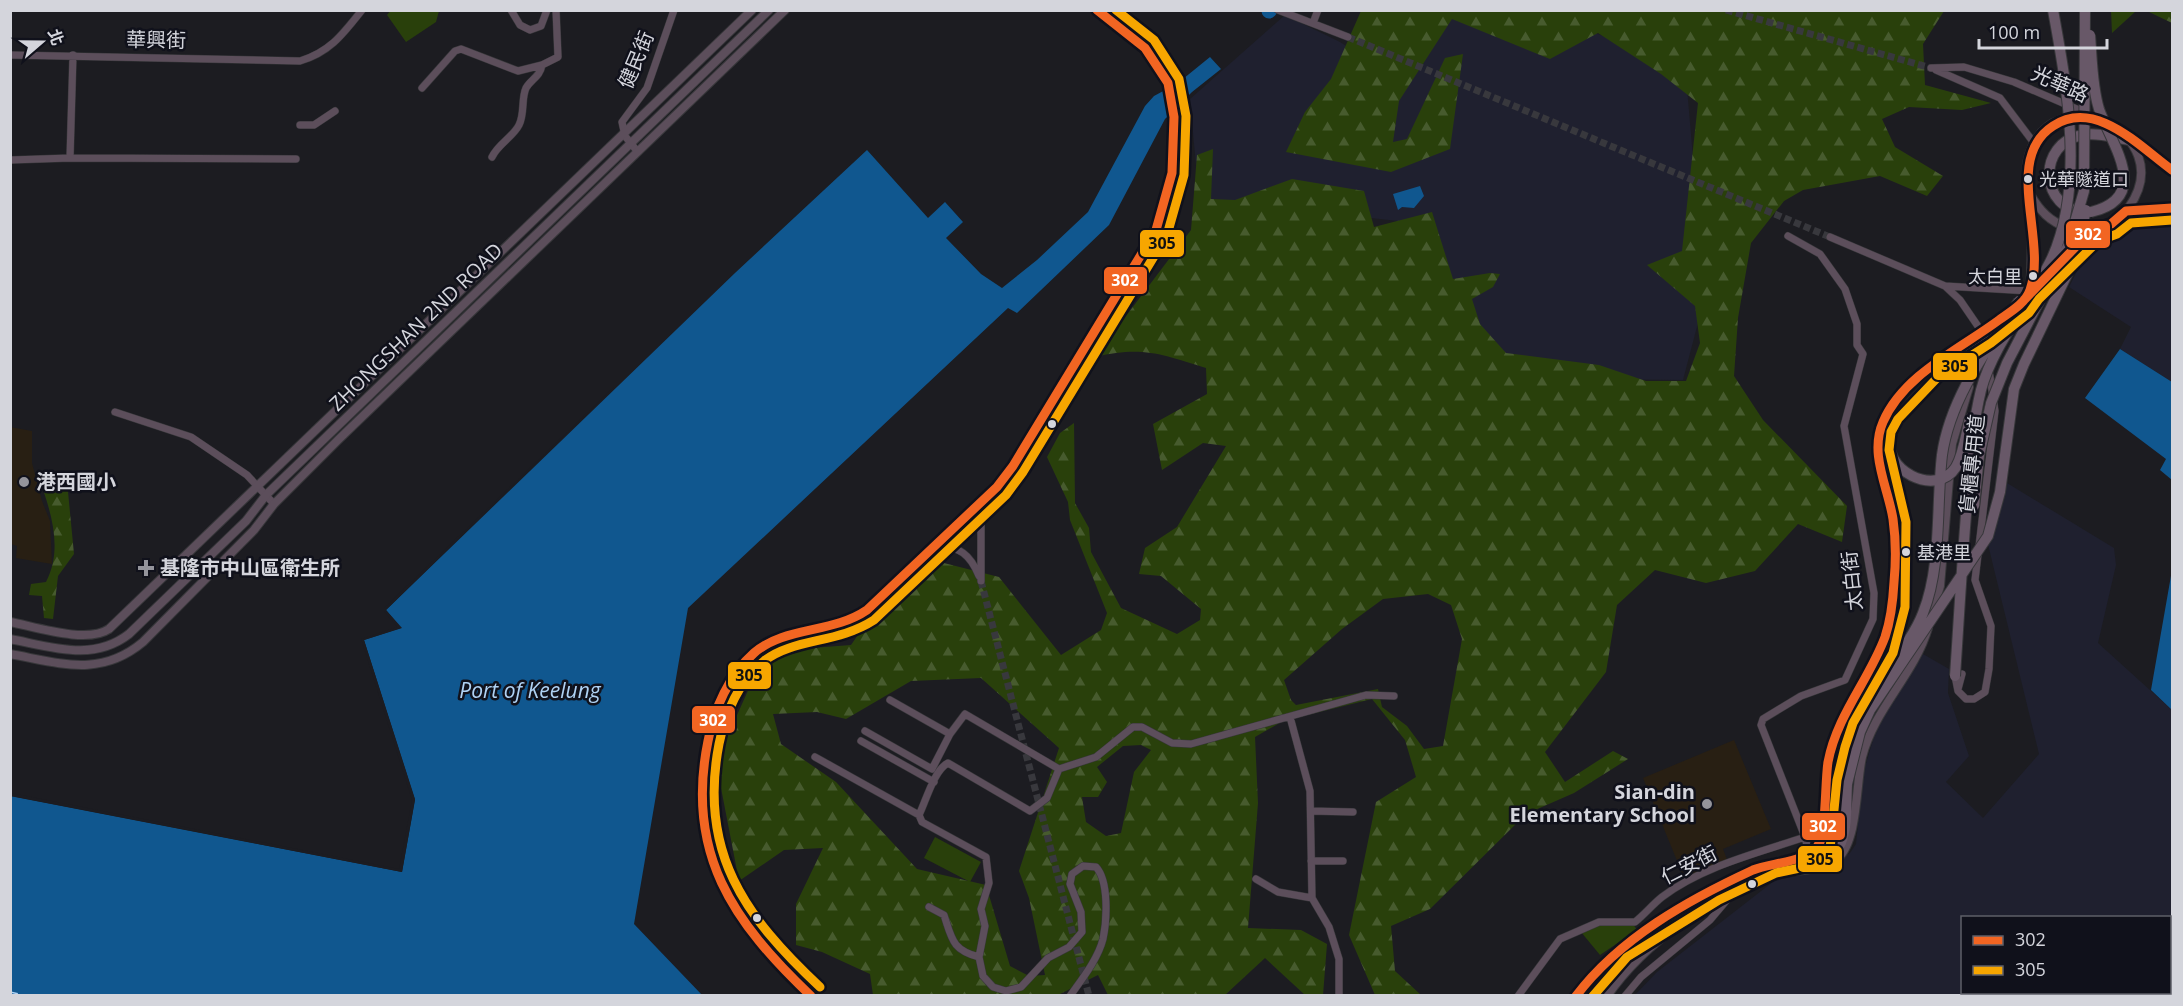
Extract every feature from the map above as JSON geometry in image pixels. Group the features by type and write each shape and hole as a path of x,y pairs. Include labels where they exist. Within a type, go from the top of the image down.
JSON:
{"main road":[{"path":"1958,675 1972,442 1981,389 2051,259 2064,221 2068,199 2068,101 2054,10"},
{"path":"1839,823 1850,767 1860,732 1870,710 1988,537 2000,492 2014,389 2074,260 2086,210 2084,191 2087,10"},
{"path":"2087,10 2097,97 2124,167 2123,187 2107,206 2091,212 2066,207 2054,193 2049,182 2048,168 2051,157 2065,142 2083,135 2129,140"},
{"path":"1808,867 1824,863 1835,855 1842,842 1839,823 1840,764 1851,729 1878,682 1916,628 1928,596 1942,454 1951,421 1985,353 2036,276 2057,223 2068,173"},
{"path":"1958,675 1978,466 1990,403 2007,363 2068,246 2084,191"},
{"path":"1984,333 1972,351 1939,376 1893,428 1890,452 1901,469 1912,477 1924,480 1941,479 1952,472 1959,460 1972,409 1987,376"}],"street":[{"name":"華興街","path":"10,55 300,60 315,56 338,41 362,10"},
{"path":"511,10 520,25 530,30 541,26 547,10"},
{"path":"422,88 455,51 461,49 518,71 542,65 558,57 556,10"},
{"name":"健民街","path":"625,136 622,122 647,88 674,10"},
{"name":"ZHONGSHAN 2ND ROAD","path":"10,622 83,636 96,636 109,629 555,199 625,136 752,10"},
{"name":"ZHONGSHAN 2ND ROAD","path":"10,639 80,652 106,648 129,634 246,521 266,495 769,10"},
{"path":"625,136 637,151 785,10"},
{"path":"812,996 735,913 714,872 702,825 700,780 708,739 721,697 754,652 773,641 848,622 867,610 981,502 1013,466 1156,230 1172,173 1173,113 1167,83 1145,48 1096,10"},
{"path":"1313,23 1318,10"},
{"path":"1278,11 1348,37"},
{"path":"70,158 73,55"},
{"path":"492,157 496,147 518,126 525,109 526,88 541,73 542,65"},
{"name":"光華路","path":"2034,143 2000,98 1931,68 1964,67 2014,82 2094,117"},
{"path":"300,124 314,125 335,111"},
{"path":"2030,194 2040,211 2055,223 2073,230 2092,230 2111,224 2126,212 2136,195 2140,176 2136,151 2120,129 2094,117 2076,116 2060,121 2045,130 2034,143 2028,159 2026,177 2030,194 2032,252 2030,291"},
{"path":"2129,140 2172,170"},
{"name":"ZHONGSHAN 2ND ROAD","path":"10,654 79,666 106,663 128,655 254,530 274,504 338,440 637,151"},
{"path":"10,160 296,159"},
{"path":"2126,212 2172,208"},
{"path":"1576,996 1619,948 1713,889 1772,862 1809,854 1817,847 1822,836 1825,778 1833,744 1842,718 1875,663 1890,620 1894,588 1894,523 1878,462 1880,429 1893,405 1930,368 1984,333 2021,304 2030,291 2092,230"},
{"name":"太白街","path":"1788,236 1820,254 1845,289 1857,324 1857,345 1863,354 1844,426 1874,593 1873,619 1845,680 1801,696 1763,719 1761,725 1805,837 1809,854"},
{"path":"1830,237 1945,286 2030,291"},
{"path":"1945,286 1960,300 1984,333"},
{"path":"1606,996 1620,977 1644,953 1719,899 1777,874 1828,865 1840,857 1847,846 1862,757 1875,722 1924,642 1940,586 1952,444 1984,333"},
{"name":"貨櫃專用道","path":"1958,675 1958,691 1966,699 1974,699 1985,692 1989,669 1990,626 1975,580 1995,411 1984,333"},
{"path":"115,412 191,437 217,452 258,486 274,504"},
{"path":"936,545 957,548 971,558 981,581 981,502"},
{"path":"865,731 932,769 950,734 965,714 1059,769 1096,758 1133,727 1145,729 1172,743 1191,744 1366,695 1394,696"},
{"path":"890,700 950,734"},
{"path":"1290,717 1304,763 1311,811 1312,898 1329,927 1339,959 1339,996"},
{"path":"861,741 934,782"},
{"path":"815,757 919,815 922,822 986,857 989,883 981,909 985,926 979,957 983,976 993,987 1006,991 1021,987 1048,958 1069,947 1082,932 1081,912 1070,884 1072,874 1083,866 1096,867 1103,875 1105,885 1103,939 1092,962 1070,996"},
{"path":"919,815 944,764 948,763 1030,811 1047,798 1059,769"},
{"path":"1311,811 1353,812"},
{"name":"仁安街","path":"1518,996 1560,939 1599,922 1635,922 1661,897 1685,882 1744,857 1805,837"},
{"path":"1311,861 1343,861"},
{"path":"1256,879 1278,892 1312,898"},
{"path":"1625,996 1641,977 1710,920 1734,892"},
{"path":"929,907 944,915 952,940 962,953 979,957"}],"shaded area":[{"path":"1419,10 1533,11 1685,65 1705,296 1683,380 1497,378 1425,224 1199,199 1190,99 1285,15 1340,42 1378,67"},
{"path":"2160,216 2172,217 2172,382 2120,349 2131,327 2069,287 2095,236 2130,221"},
{"name":"港西國小","path":"10,427 32,431 32,463 50,521 52,564 16,558 17,546 11,544"},
{"path":"2007,483 2114,548 2116,565 2098,643 2172,710 2172,995 1634,996 1657,972 1774,881 1824,870 1850,853 1856,844 1863,773 1873,740 1886,711 1923,654 1949,669 1948,693 1969,756 1946,782 1983,818 2039,754 1984,528"},
{"name":"Sian-din Elementary School","path":"1734,740 1771,829 1723,849 1728,862 1685,880 1643,778"}],"green space":[{"path":"391,10 439,11 436,22 406,42 387,15"},
{"path":"2111,10 2136,10 2136,11 2112,33"},
{"path":"1361,11 1944,11 1923,44 1925,85 1991,103 1962,110 1909,107 1882,119 1895,147 1943,176 1927,196 1880,176 1803,190 1784,201 1751,243 1738,318 1734,376 1763,420 1847,506 1842,542 1798,524 1755,571 1706,583 1655,570 1617,605 1606,672 1545,752 1565,782 1613,751 1628,759 1574,793 1526,814 1430,909 1391,926 1395,971 1421,995 1375,995 1349,935 1376,802 1416,777 1405,740 1372,699 1283,721 1255,737 1258,803 1248,928 1301,930 1327,944 1323,995 1305,995 1265,958 1225,995 1108,995 1098,975 1058,995 873,995 870,974 822,952 796,945 796,904 823,848 784,850 739,881 716,762 755,675 786,650 851,645 889,590 936,561 999,577 1061,655 1101,630 1107,613 1070,520 1068,502 1047,457 1060,433 1074,423 1075,503 1089,528 1091,552 1121,608 1177,634 1200,620 1201,609 1161,576 1139,574 1145,548 1177,527 1226,446 1203,443 1162,470 1153,424 1207,394 1206,368 1151,353 1126,352 1095,357 1191,230 1197,155 1213,149 1211,199 1235,200 1292,179 1364,191 1374,227 1432,212 1453,279 1490,273 1500,274 1493,287 1472,299 1480,324 1506,353 1599,365 1646,381 1686,381 1700,343 1695,306 1647,265 1682,251 1698,103 1661,74 1598,33 1550,59 1452,19 1399,101 1393,142 1407,139 1445,58 1463,54 1450,149 1391,172 1286,152 1305,112 1331,79","holes":["1428,594 1451,605 1462,639 1443,746 1424,749 1407,726 1382,707 1378,689 1296,705 1291,700 1284,680 1342,629 1383,599","981,678 1059,748 1019,871 1029,898 1045,975 1029,976 1010,966 986,885 917,869 836,782 781,744 773,714 817,712 846,719 911,681","1141,745 1151,750 1134,772 1121,833 1106,836 1086,822 1082,797 1098,797 1107,782 1097,767 1123,746"]},
{"path":"2147,11 2172,11 2172,23"},
{"path":"66,471 74,554 58,576 53,619 44,618 42,596 29,595 31,584 46,582 54,556 55,542 51,515 38,475"},
{"path":"935,837 981,862 970,882 924,858"},
{"path":"1691,910 1622,967 1600,995 1581,996 1616,957 1648,932"},
{"path":"1600,923 1633,924 1637,930 1600,955 1581,932"}],"water":[{"name":"Port of Keelung","path":"1210,57 1221,69 1192,92 1165,119 1109,225 1017,313 1008,308 688,608 634,924 702,995 11,995 10,796 402,872 415,800 364,640 401,628 386,610 735,273 867,150 928,218 945,202 963,222 946,238 981,274 1002,288 1037,260 1088,212 1145,106 1154,96 1178,83"},
{"path":"1420,186 1424,196 1414,208 1402,207 1398,210 1393,194"},
{"path":"2120,349 2172,382 2172,480 2160,470 2166,459 2085,398"},
{"path":"2172,570 2172,710 2151,690"}],"pier":[{"path":"614,387 386,610 402,628 364,640 415,799 402,872 11,796 11,793 399,869 412,800 361,639 397,627 384,608"}],"ferry route":[{"path":"10,992 29,996"}],"tunnel":[{"path":"1726,10 1931,68"},
{"path":"1348,37 1830,237"},
{"path":"981,581 1089,996"}],"transit line":[{"name":"302","path":"811,996 759,941 738,912 722,883 710,851 703,818 703,781 711,729 730,682 754,653 780,638 839,623 867,610 997,487 1013,466 1156,230 1172,173 1174,117 1168,83 1145,48 1097,10"},
{"name":"305","path":"820,987 793,961 750,908 734,880 722,850 715,818 714,783 719,744 725,721 740,688 764,661 788,648 845,633 874,620 1006,495 1023,472 1167,235 1184,175 1186,116 1179,79 1154,40 1116,10"},
{"name":"302","path":"1576,996 1613,956 1657,922 1704,894 1753,870 1808,854 1820,842 1828,762 1832,745 1885,637 1891,610 1895,535 1879,458 1879,434 1892,405 1904,390 1934,364 2012,311 2028,295 2034,270 2028,179 2030,159 2038,140 2053,126 2069,119 2085,118 2100,121 2131,138 2172,170"},
{"name":"302","path":"2024,300 2092,230 2111,224 2126,211 2172,208"},
{"name":"305","path":"1593,996 1627,957 1719,900 1776,873 1814,865 1830,849 1837,780 1845,747 1853,723 1893,653 1905,607 1906,522 1889,450 1891,432 1898,419 1938,377 1991,343 2029,313 2039,299 2098,241 2117,234 2131,223 2172,220"}],"place":[{"name":"光華隧道口","path":"2028,179"},
{"name":"太白里","path":"2033,276"},
{"name":"港西國小","path":"24,482"},
{"name":"基港里","path":"1906,552"},
{"name":"基隆市中山區衛生所","path":"146,568"},
{"name":"Sian-din Elementary School","path":"1707,804"}]}
